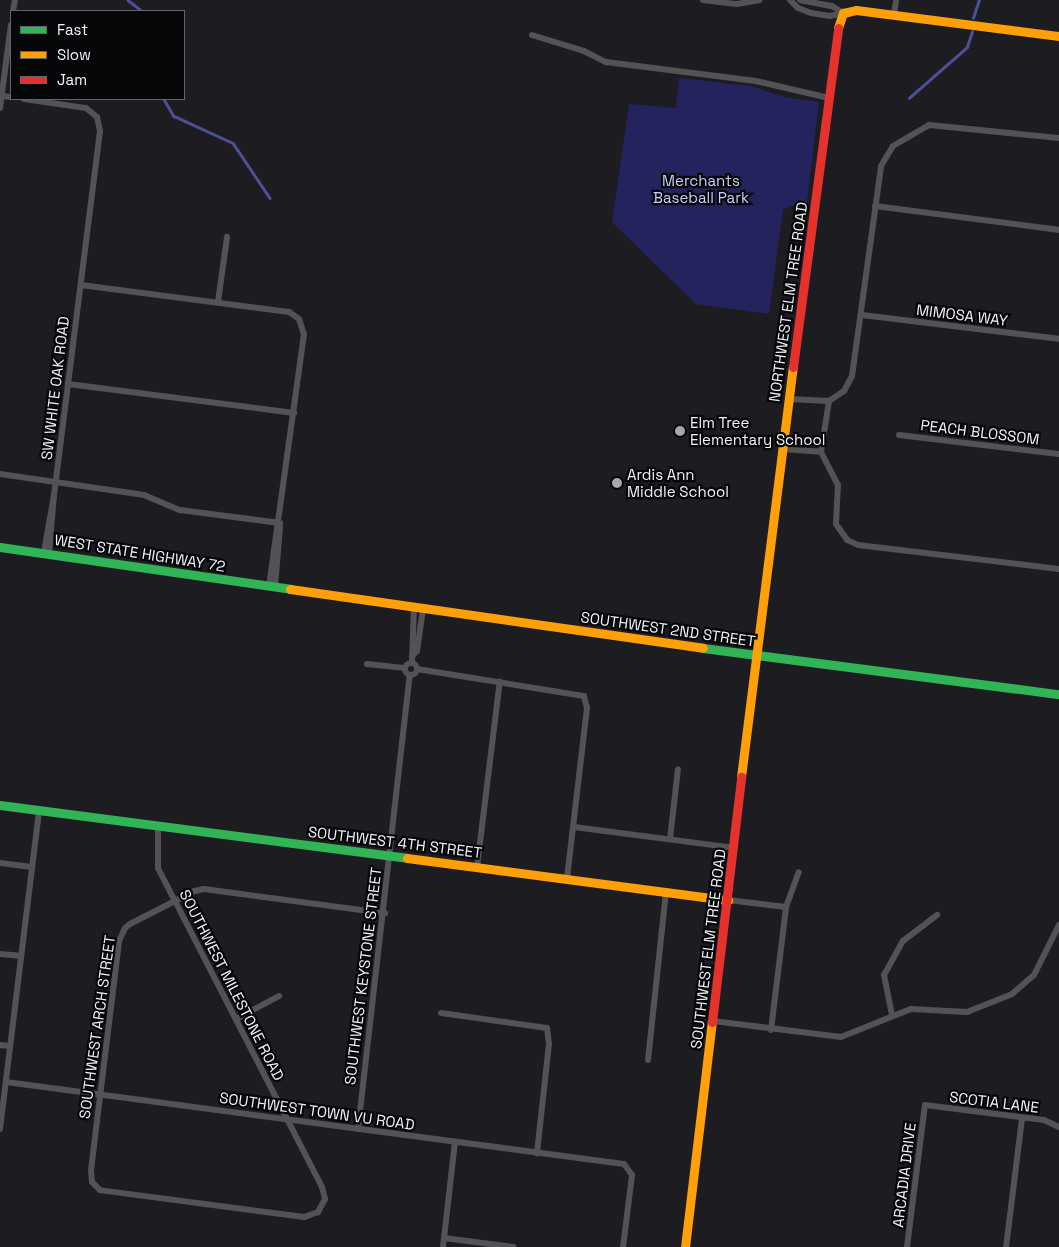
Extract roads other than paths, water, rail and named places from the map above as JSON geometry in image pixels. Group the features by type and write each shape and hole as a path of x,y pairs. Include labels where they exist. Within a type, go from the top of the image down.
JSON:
{"street":[{"path":"703,0 737,4 760,0"},
{"path":"790,0 798,8 811,13 830,16 856,10 1059,36"},
{"path":"800,0 832,6 843,13"},
{"path":"894,15 896,0"},
{"name":"NORTHWEST ELM TREE ROAD","path":"757,655 782,449 829,98 843,13"},
{"path":"0,108 10,33"},
{"path":"532,35 584,50 606,62 756,81 829,98"},
{"path":"2,96 10,97"},
{"name":"SW WHITE OAK ROAD","path":"31,100 86,108 96,117 100,131 46,553"},
{"path":"789,400 829,401 844,391 852,376 862,316 881,166 903,137 930,125 950,124 1059,138"},
{"path":"875,206 1059,230"},
{"path":"218,302 227,237"},
{"path":"81,285 289,312 299,320 304,334 272,586"},
{"name":"MIMOSA WAY","path":"862,316 1059,339"},
{"path":"68,384 294,413"},
{"path":"829,401 821,452 838,486 836,524 847,540 858,545 1059,569"},
{"name":"PEACH BLOSSOM","path":"899,435 1059,454"},
{"path":"782,449 821,452"},
{"path":"0,474 55,484 144,495 180,510 280,523"},
{"name":"WEST STATE HIGHWAY 72","path":"0,548 272,586"},
{"name":"SOUTHWEST 2ND STREET","path":"272,586 757,655 1059,694"},
{"path":"404,668 412,659 419,608"},
{"name":"SOUTHWEST ELM TREE ROAD","path":"685,1247 757,655"},
{"path":"412,659 417,669"},
{"path":"367,664 404,668 410,676 417,669"},
{"path":"417,669 579,692 584,696 587,708 567,879"},
{"name":"SOUTHWEST KEYSTONE STREET","path":"358,1129 385,913 389,856 410,676"},
{"path":"477,867 500,681"},
{"path":"670,839 678,769"},
{"name":"SOUTHWEST 4TH STREET","path":"0,805 786,907"},
{"path":"0,1129 39,810"},
{"name":"SOUTHWEST MILESTONE ROAD","path":"158,825 155,859 324,1192 321,1207"},
{"path":"574,826 735,848"},
{"path":"0,863 32,867"},
{"path":"771,1030 786,907 799,872"},
{"path":"175,901 204,889 385,913"},
{"path":"648,1060 666,892"},
{"name":"SOUTHWEST ARCH STREET","path":"175,901 130,924 120,934 91,1175 94,1186 304,1217 321,1207"},
{"path":"892,1015 884,975 903,940 938,915"},
{"path":"713,1021 771,1030 841,1037 892,1015 911,1010 966,1012 1012,994 1034,975 1059,925"},
{"path":"0,954 21,956"},
{"path":"236,1019 279,996"},
{"path":"441,1013 538,1025 547,1028 549,1034 537,1153"},
{"path":"0,1045 10,1046"},
{"name":"SOUTHWEST TOWN VU ROAD","path":"6,1082 624,1164 632,1175 623,1247"},
{"name":"SCOTIA LANE","path":"925,1105 1022,1119 1044,1120 1059,1127"},
{"name":"ARCADIA DRIVE","path":"907,1247 925,1105"},
{"path":"1006,1247 1022,1119"},
{"path":"443,1247 455,1142"},
{"path":"444,1238 513,1247"}],"waterway":[{"path":"128,0 141,10"},
{"path":"973,18 979,0"},
{"path":"909,98 967,47 972,32"},
{"path":"165,100 174,116 233,143 270,198"}],"place":[{"name":"Elm Tree Elementary School","path":"680,431"},
{"name":"Ardis Ann Middle School","path":"617,483"}],"park label":[{"name":"Merchants Baseball Park","path":"701,188"}]}
